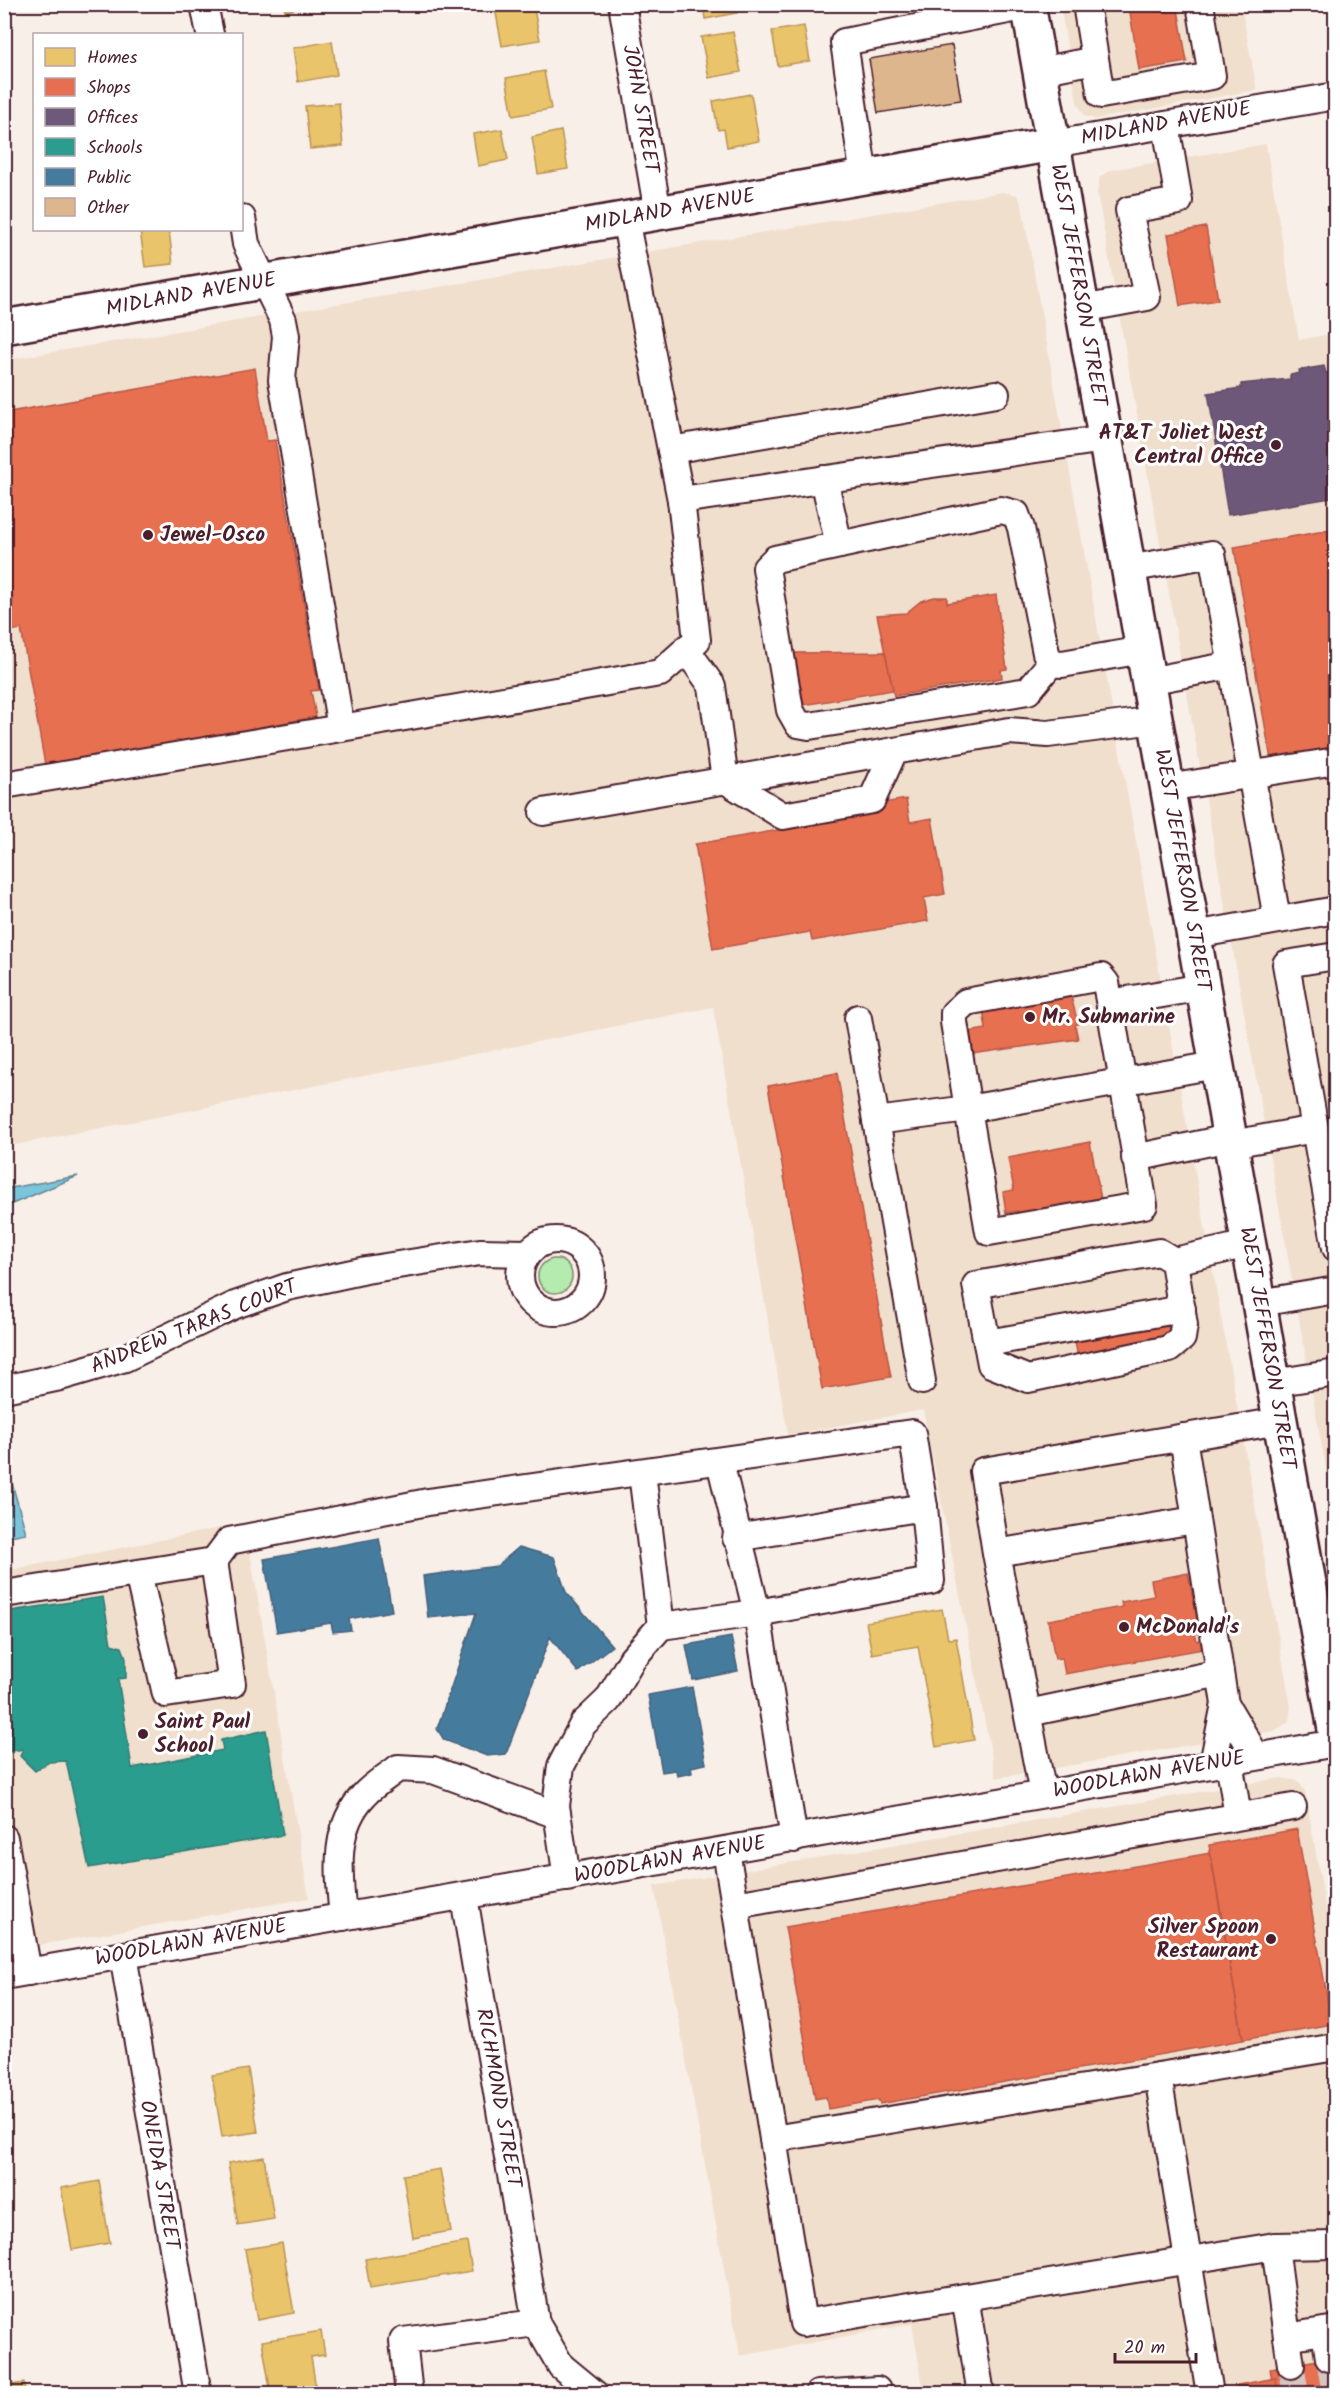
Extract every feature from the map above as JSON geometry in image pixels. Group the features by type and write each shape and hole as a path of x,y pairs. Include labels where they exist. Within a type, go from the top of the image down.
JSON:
{"main road":[{"name":"WEST JEFFERSON STREET","path":"1028,5 1335,1734"},
{"name":"MIDLAND AVENUE","path":"4,327 1053,144"}],"street":[{"path":"204,4 210,33"},
{"name":"JOHN STREET","path":"622,4 658,213"},
{"path":"1086,4 1101,95 1212,76"},
{"path":"1200,4 1219,116"},
{"path":"864,177 844,42 1028,5"},
{"path":"1040,71 1095,60"},
{"path":"1082,309 1147,297 1129,210 1179,201 1173,123 1174,82"},
{"path":"1124,91 1131,130"},
{"name":"MIDLAND AVENUE","path":"1053,144 1335,96"},
{"path":"4,785 660,673 697,640 681,500 625,219"},
{"path":"243,224 246,244 283,320 286,336 282,380 341,728"},
{"path":"671,450 996,394"},
{"path":"681,500 1105,439"},
{"path":"824,479 839,545"},
{"path":"1001,510 1016,514 1046,653 1051,663 1028,691 809,726 798,724 790,710 766,568 775,559 1001,510"},
{"path":"1128,569 1212,554 1277,919"},
{"path":"687,649 712,686 725,780"},
{"path":"1051,663 1232,665"},
{"path":"543,812 1008,731 1047,735 1155,720"},
{"path":"725,780 783,816 872,800 894,751"},
{"path":"1167,788 1335,761"},
{"path":"1194,935 1335,910"},
{"path":"1335,956 1286,964 1335,1248"},
{"path":"1101,977 1106,983 1110,1003 1122,1082 1144,1205 989,1232 954,1013 966,1002 1101,977"},
{"path":"1110,1003 1203,987"},
{"path":"858,1018 922,1381"},
{"path":"876,1121 968,1109 1216,1065"},
{"path":"1135,1158 1315,1129"},
{"path":"1174,1261 1182,1309 1182,1338 1169,1349 1028,1379 991,1364 976,1285 1159,1252 1174,1261 1248,1245"},
{"name":"ANDREW TARAS COURT","path":"4,1389 69,1375 125,1358 235,1305 286,1287 366,1270 480,1252 528,1253"},
{"path":"1259,1303 1335,1290"},
{"path":"987,1343 1182,1309"},
{"path":"1273,1383 1335,1373"},
{"path":"1043,1794 996,1553 983,1471 1280,1421"},
{"path":"4,1594 214,1561 229,1541 461,1497 912,1434 924,1507 931,1581 757,1613 661,1626 632,1659 608,1700 583,1724 561,1766 557,1815 567,1878"},
{"path":"1183,1437 1225,1704 1221,1762 1238,1816"},
{"path":"720,1462 736,1538 757,1613 794,1839"},
{"path":"642,1473 661,1626"},
{"path":"736,1538 924,1507"},
{"path":"996,1553 1195,1520"},
{"path":"138,1573 166,1694 232,1684 214,1561"},
{"path":"1028,1713 1220,1673"},
{"path":"1225,1704 1256,1756"},
{"name":"WOODLAWN AVENUE","path":"16,1974 1335,1743"},
{"path":"343,1917 338,1865 344,1825 366,1793 398,1768 433,1770 557,1815"},
{"path":"735,1905 1293,1807"},
{"path":"4,1838 16,1974"},
{"path":"726,1850 803,2323 1275,2246 1335,2245"},
{"name":"RICHMOND STREET","path":"464,1897 534,2311"},
{"name":"ONEIDA STREET","path":"123,1955 198,2394"},
{"path":"773,2139 1335,2047"},
{"path":"1158,2076 1210,2394"},
{"path":"1275,2246 1291,2365"},
{"path":"965,2297 981,2394"},
{"path":"409,2394 403,2341 534,2311 561,2366 595,2394"},
{"path":"1287,2337 1330,2330 1329,2358"},
{"path":"818,2394 877,2390 877,2394"}],"shaded area":[{"path":"1060,5 1241,5 1257,90 1096,119 1084,116 1077,102"},
{"path":"1266,144 1299,340 1335,333 1335,1520 1097,192 1100,177 1110,170"},
{"path":"1003,192 1017,195 1022,205 1291,1707 1289,1722 1274,1731 996,1778 923,1410 788,1435 713,1007 5,1147 5,360"},
{"name":"Saint Paul School","path":"245,1523 309,1898 5,1951 5,1571"},
{"path":"1281,1778 1298,1781 1305,1791 1335,1960 1335,2393 924,2393 912,2324 740,2356 654,1886"}],"green space":[{"path":"555,1259 567,1264 572,1276 567,1288 555,1293 543,1288 538,1276 543,1264"}],"water":[{"path":"78,1176 5,1207 5,1189"},
{"path":"5,1458 26,1533 4,1537"}],"building: Homes":[{"path":"284,4 321,4 285,11"},
{"path":"533,4 540,40 502,46 495,8"},
{"path":"703,4 736,4 737,13 705,19"},
{"path":"804,26 810,61 778,66 772,31"},
{"path":"733,32 741,72 709,78 701,37"},
{"path":"332,41 337,75 298,82 293,48"},
{"path":"544,71 551,109 513,116 506,78"},
{"path":"751,94 759,141 727,147 724,129 718,130 713,101"},
{"path":"339,103 343,146 310,149 305,106"},
{"path":"502,129 508,160 478,166 473,134"},
{"path":"561,131 568,169 538,174 532,137"},
{"path":"140,231 169,231 173,264 145,267"},
{"path":"942,1609 948,1639 956,1638 974,1740 936,1747 918,1646 872,1654 866,1622"},
{"path":"248,2069 258,2132 222,2137 212,2075"},
{"path":"264,2157 274,2219 238,2225 228,2163"},
{"path":"440,2169 451,2231 413,2238 403,2175"},
{"path":"99,2181 110,2243 72,2250 61,2188"},
{"path":"467,2242 472,2271 370,2288 365,2259"},
{"path":"282,2243 294,2313 257,2320 245,2249"},
{"path":"321,2331 325,2355 311,2357 317,2394 271,2394 262,2341"},
{"path":"24,2383 25,2394 4,2394 4,2386"}],"building: Shops":[{"path":"1156,4 1157,12 1178,9 1187,62 1139,70 1129,6"},
{"path":"1206,227 1218,300 1180,306 1168,234"},
{"name":"Jewel-Osco","path":"255,368 267,441 275,440 319,690 311,691 316,717 45,765 21,629 4,632 4,413"},
{"path":"1336,529 1336,749 1271,760 1234,547"},
{"path":"996,595 1007,669 1001,670 1002,678 894,696 877,615 906,613 921,601 934,597 947,597 947,603"},
{"path":"885,652 893,690 804,705 794,653"},
{"path":"906,799 910,822 932,818 945,894 924,898 928,921 812,941 810,932 713,949 695,844 792,828 790,819"},
{"name":"Mr. Submarine","path":"1070,992 1078,1024 1075,1025 1078,1039 972,1054 968,1032 986,1029 983,1010"},
{"path":"837,1073 891,1377 822,1389 768,1086"},
{"path":"1090,1142 1101,1199 1018,1214 1018,1211 1006,1213 1003,1192 1014,1190 1008,1158"},
{"path":"1167,1320 1171,1342 1078,1358 1074,1336"},
{"name":"McDonald's","path":"1188,1573 1200,1633 1195,1634 1197,1641 1201,1640 1203,1649 1065,1674 1062,1658 1055,1659 1048,1620 1122,1607 1121,1602 1154,1596 1151,1580"},
{"name":"Silver Spoon Restaurant","path":"1297,1829 1332,2024 1243,2040 1209,1845"},
{"path":"1210,1853 1243,2040 880,2104 879,2100 828,2109 826,2097 815,2099 785,1927"},
{"path":"1336,2357 1336,2394 1274,2394 1270,2368"},
{"path":"1276,2378 1278,2394 1238,2394 1237,2385"}],"building: Offices":[{"name":"AT&T Joliet West Central Office","path":"1324,366 1326,373 1333,372 1332,367 1336,367 1336,497 1228,515 1208,393 1241,388 1241,384 1290,379 1290,375 1300,373 1299,370"}],"building: Schools":[{"path":"103,1597 111,1644 122,1647 126,1658 126,1678 118,1679 132,1768 223,1750 221,1740 266,1730 283,1835 89,1868 66,1761 49,1762 35,1771 20,1756 23,1749 4,1753 4,1612"}],"building: Public":[{"path":"379,1538 392,1611 349,1619 351,1630 333,1632 331,1623 277,1632 264,1559"},
{"path":"519,1547 554,1557 566,1592 612,1646 578,1672 550,1637 506,1754 487,1756 444,1740 437,1729 476,1613 428,1618 423,1576 497,1566"},
{"path":"731,1637 738,1671 693,1680 686,1645"},
{"path":"692,1687 706,1764 691,1767 692,1773 677,1776 676,1770 662,1772 648,1695"}],"building: Other":[{"path":"952,45 961,100 878,113 869,59"}],"tunnel":[{"path":"1329,2358 1335,2394"},
{"path":"1291,2365 1296,2394"}],"place":[{"name":"AT&T Joliet West Central Office","path":"1276,445"},
{"name":"Jewel-Osco","path":"148,535"},
{"name":"Mr. Submarine","path":"1030,1017"},
{"name":"McDonald's","path":"1124,1627"},
{"name":"Saint Paul School","path":"143,1734"},
{"name":"Silver Spoon Restaurant","path":"1271,1939"}]}
